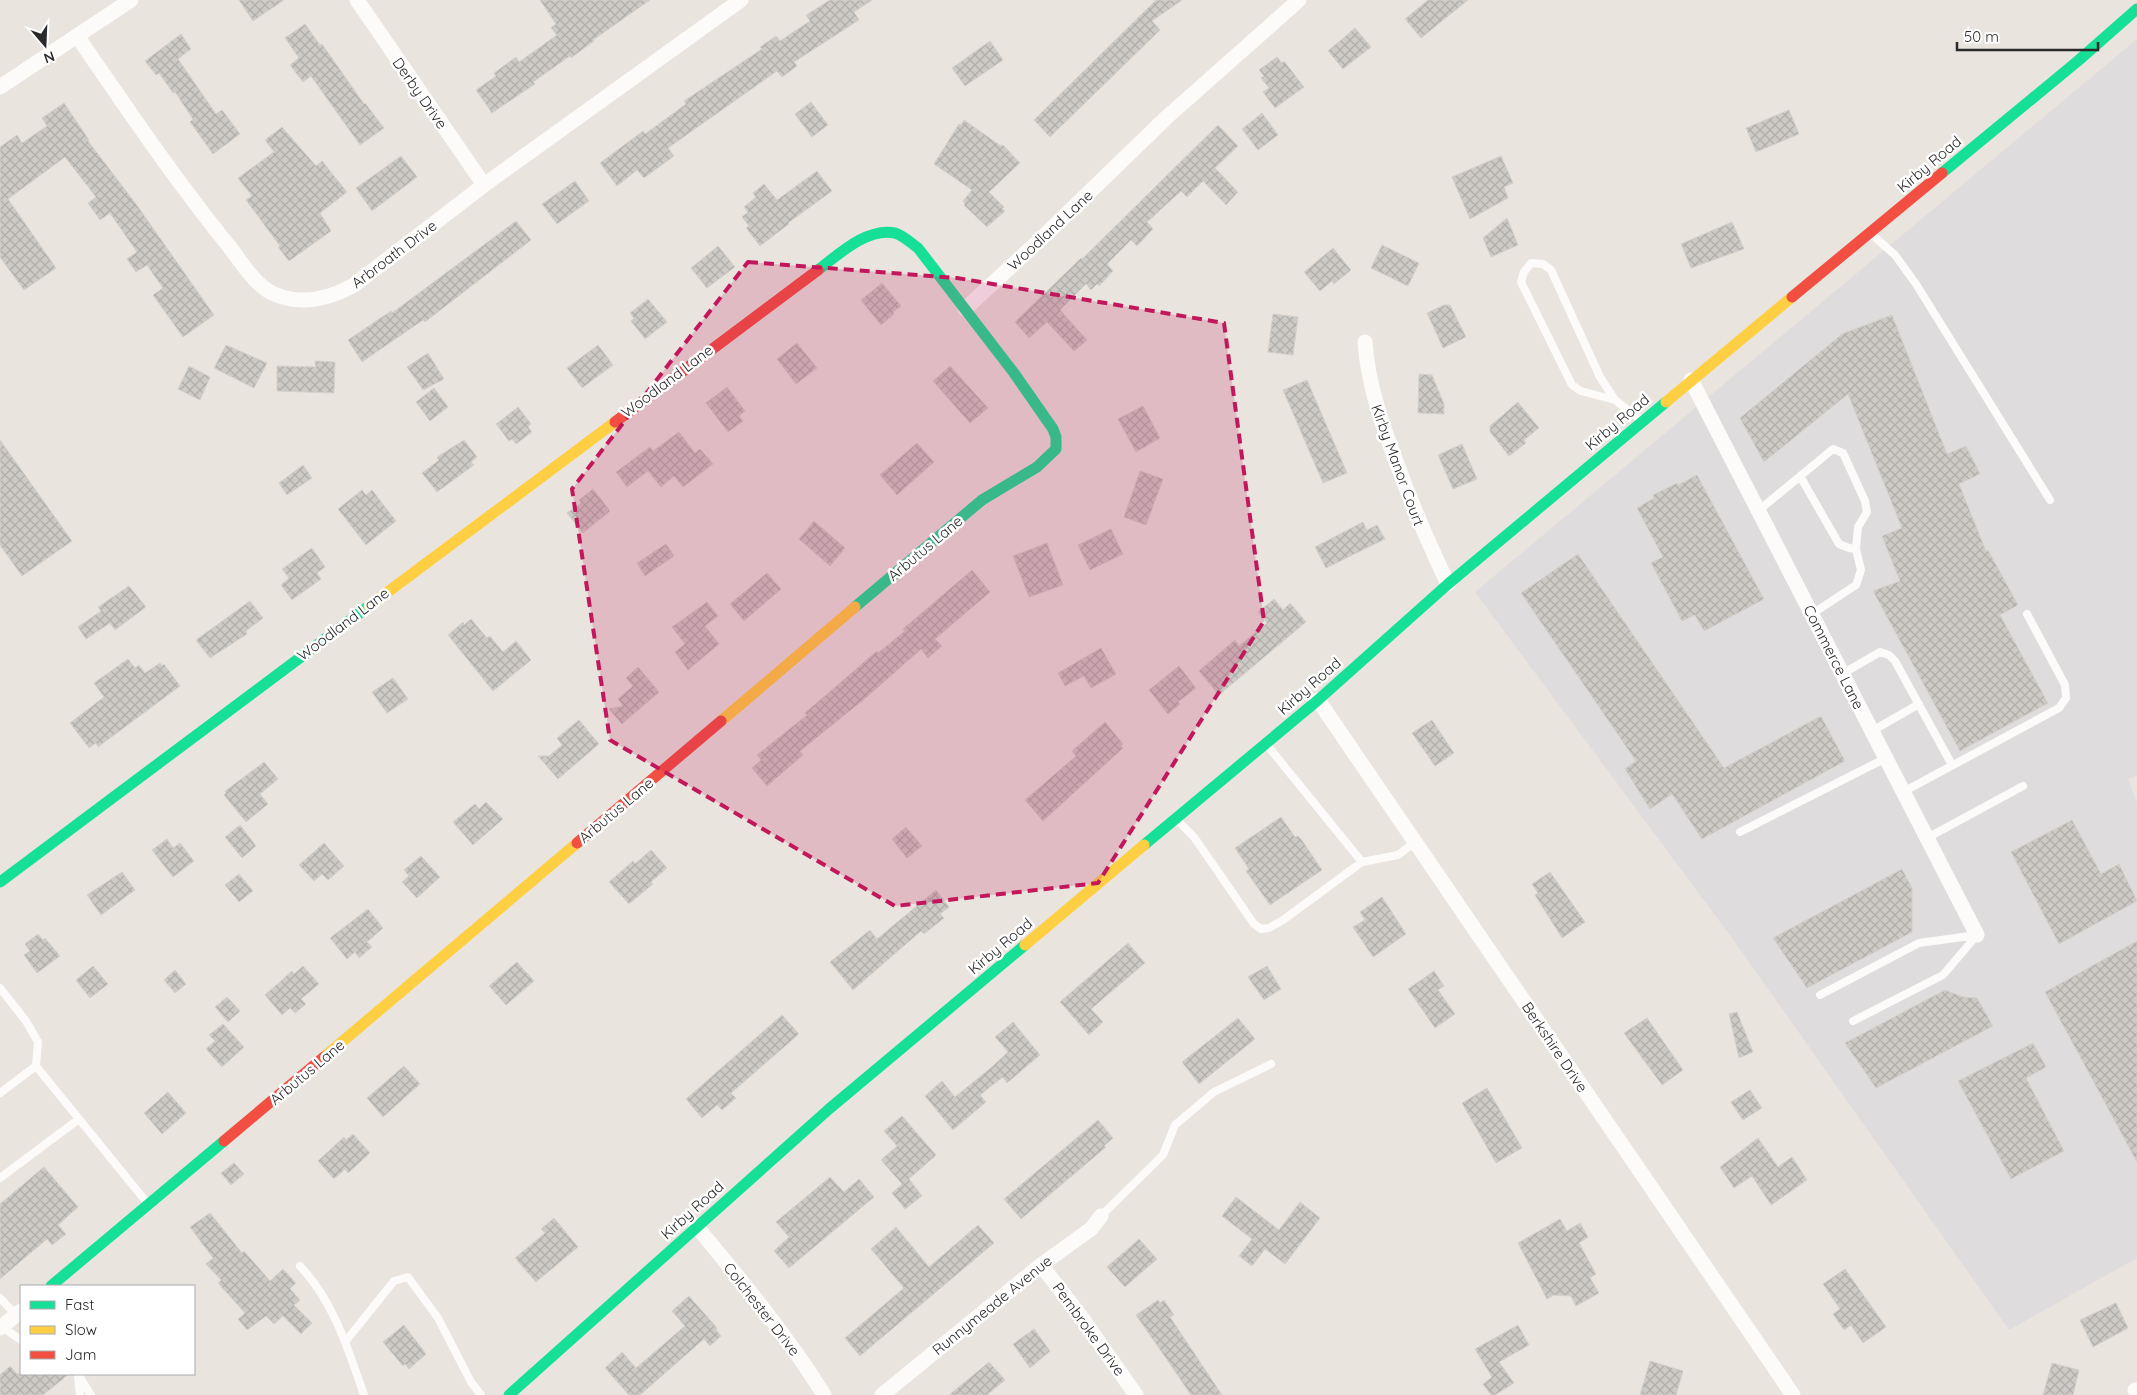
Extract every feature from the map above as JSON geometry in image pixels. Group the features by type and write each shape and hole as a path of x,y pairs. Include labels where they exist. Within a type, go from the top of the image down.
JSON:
{"street":[{"path":"0,87 131,0"},
{"name":"Derby Drive","path":"357,0 484,185"},
{"name":"Arbroath Drive","path":"77,36 132,116 214,228 258,282 274,294 312,301 336,295 354,285 484,185 741,0"},
{"name":"Woodland Lane","path":"2,875 842,250 863,238 880,234 893,233 902,236 918,248 965,309 1046,235 1167,117 1299,0"},
{"name":"Kirby Road","path":"509,1395 696,1226 844,1096 1318,700 1448,584 2137,9"},
{"name":"Arbutus Lane","path":"51,1285 149,1205 982,500 1037,467 1056,449 1056,437 1052,429 1014,374 965,309"},
{"name":"Kirby Manor Court","path":"1364,342 1370,384 1382,426 1423,532 1448,584"},
{"name":"Commerce Lane","path":"1691,380 1977,935"},
{"name":"Berkshire Drive","path":"1318,700 1793,1395"},
{"name":"Runnymeade Avenue","path":"882,1395 1040,1265 1091,1229 1101,1216"},
{"name":"Colchester Drive","path":"696,1226 803,1361 824,1395"},
{"name":"Pembroke Drive","path":"1040,1265 1080,1314 1136,1395"},
{"path":"1,1327 18,1313"}],"lane":[{"path":"1870,232 1902,264 2050,500"},
{"path":"1615,400 1580,391 1572,385 1521,282 1524,272 1531,263 1543,264 1551,270 1600,377 1615,400 1642,421"},
{"path":"1758,511 1833,449 1843,452 1867,512 1858,527 1856,549 1861,570 1856,585 1812,614"},
{"path":"1800,476 1839,544 1856,549"},
{"path":"1903,792 2059,708 2066,698 2066,685 2027,614"},
{"path":"1842,674 1880,652 1889,654 1895,661 1952,765"},
{"path":"1872,731 1919,704"},
{"path":"1265,744 1362,862"},
{"path":"1740,832 1886,758"},
{"path":"1927,838 2023,786"},
{"path":"1175,819 1194,837 1254,924 1261,929 1269,928 1284,920 1362,862 1398,855 1415,842"},
{"path":"1820,995 1919,943 1977,935"},
{"path":"1853,1021 1943,975 1977,935"},
{"path":"0,988 26,1021 38,1042 36,1066 149,1205"},
{"path":"1101,1216 1163,1155 1175,1125 1214,1092 1271,1064"},
{"path":"0,1093 36,1066"},
{"path":"0,1178 79,1119"},
{"path":"300,1266 314,1281 336,1318 364,1395"},
{"path":"345,1342 394,1281 408,1277 438,1318 471,1382 481,1395"},
{"path":"0,1298 18,1313"},
{"path":"1,1327 20,1339"},
{"path":"78,1375 80,1395"},
{"path":"79,1375 91,1395"}],"highlighted area":[{"path":"748,262 957,278 1224,323 1264,621 1098,883 895,906 610,740 572,489"}],"shaded area":[{"path":"2137,39 2137,776 2128,779 2137,803 2137,1258 2009,1330 1732,938 1475,592"}],"building":[{"path":"239,0 284,0 253,21"},
{"path":"540,0 650,0 492,113 476,90 496,76 494,73 516,57 519,62 557,35 551,28 556,24"},
{"path":"830,0 872,0 854,12 859,20 794,62 797,66 782,77 777,71 668,148 674,156 644,178 637,170 617,186 600,163 643,131 645,134 686,104 684,101 762,49 760,47 776,36 780,41 810,21 806,15"},
{"path":"1156,0 1182,0 1152,21 1160,30 1050,137 1034,120"},
{"path":"1428,0 1468,0 1421,38 1405,19"},
{"path":"305,24 384,128 360,145 311,76 303,82 290,65 299,58 285,38"},
{"path":"1355,28 1371,47 1343,69 1328,51"},
{"path":"181,34 191,49 178,59 216,114 222,110 240,134 213,154 190,122 193,119 175,92 173,93 159,73 156,75 145,61"},
{"path":"990,41 1003,60 965,86 952,68"},
{"path":"1277,57 1282,63 1284,61 1304,87 1275,108 1263,92 1269,88 1261,78 1264,76 1259,70"},
{"path":"811,102 828,125 812,137 795,114"},
{"path":"64,103 88,141 136,204 214,315 183,337 153,295 163,288 147,265 136,272 127,259 137,252 110,213 100,220 88,203 96,197 65,157 8,199 56,268 24,290 0,257 0,147 17,135 22,143 47,126 42,118"},
{"path":"1789,110 1799,134 1756,152 1746,128"},
{"path":"1262,113 1278,135 1258,150 1242,129"},
{"path":"964,120 1001,146 1003,145 1020,163 989,192 1004,207 1002,208 1005,211 987,227 964,205 963,201 972,190 934,164 959,124 961,125"},
{"path":"1218,125 1238,146 1215,168 1238,192 1226,205 1203,181 1187,197 1181,191 1147,222 1153,229 1137,246 1131,240 1107,264 1113,271 1099,286 1097,284 1091,290 1086,284 1060,310 1087,340 1074,351 1047,322 1029,338 1015,322"},
{"path":"282,127 316,166 322,161 347,192 320,213 331,231 289,261 246,200 252,196 238,178 274,152 265,140"},
{"path":"401,156 417,177 372,211 356,188"},
{"path":"1501,156 1513,183 1504,187 1508,198 1470,219 1452,177"},
{"path":"817,171 832,191 760,246 746,228 749,226 742,217 748,212 744,207 756,197 753,193 764,184 777,200"},
{"path":"575,181 589,201 557,224 542,204"},
{"path":"1507,218 1518,245 1491,257 1483,238"},
{"path":"516,221 531,240 425,322 423,320 362,362 348,340 391,311 392,313"},
{"path":"1732,222 1744,249 1691,268 1681,244"},
{"path":"1382,245 1419,263 1408,286 1371,268"},
{"path":"718,246 735,267 707,288 691,268"},
{"path":"1333,248 1351,270 1334,284 1332,281 1320,291 1304,272"},
{"path":"882,283 901,306 881,325 861,300"},
{"path":"648,299 667,322 645,339 631,321 634,318 630,313"},
{"path":"1444,305 1450,305 1466,337 1443,348 1427,313"},
{"path":"1273,314 1298,317 1293,355 1268,352"},
{"path":"1892,315 1947,454 1966,446 1980,474 1959,484 1986,551 1988,550 2018,605 2000,615 2048,703 1960,751 1873,591 1900,581 1882,536 1902,528 1848,394 1764,462 1740,418 1842,334"},
{"path":"797,343 817,368 796,384 777,359"},
{"path":"226,345 267,363 254,388 214,368"},
{"path":"598,345 613,365 582,388 567,368"},
{"path":"428,353 444,379 423,390 407,367"},
{"path":"315,361 335,362 334,393 277,391 277,366 316,367"},
{"path":"189,366 210,377 200,400 178,389"},
{"path":"950,366 988,408 970,423 933,381"},
{"path":"1419,374 1432,375 1444,404 1444,414 1418,413"},
{"path":"1307,380 1347,473 1323,483 1283,390"},
{"path":"727,387 745,411 739,416 743,421 728,432 706,403"},
{"path":"434,388 448,407 430,421 416,402"},
{"path":"1518,402 1539,428 1524,440 1526,443 1509,456 1490,432 1490,426"},
{"path":"1143,406 1160,438 1136,452 1118,419"},
{"path":"518,407 531,424 528,427 532,432 516,444 512,439 509,441 496,424"},
{"path":"679,432 695,453 700,449 713,464 683,487 674,476 661,487 648,471 627,487 616,472 650,447 653,451"},
{"path":"0,440 72,541 22,576 0,545"},
{"path":"464,440 477,457 471,462 474,465 437,492 422,473 439,460 437,457"},
{"path":"917,443 934,462 897,495 880,475"},
{"path":"1462,444 1477,479 1453,489 1438,455"},
{"path":"303,465 312,478 287,495 279,483"},
{"path":"1140,471 1163,479 1146,525 1124,517"},
{"path":"1697,475 1764,599 1704,631 1695,615 1682,621 1651,563 1663,557 1637,508 1654,498 1653,495"},
{"path":"593,489 610,511 583,533 567,513 581,503 579,500"},
{"path":"362,490 366,495 372,490 396,521 366,545 338,509"},
{"path":"814,521 845,548 830,566 799,539"},
{"path":"1363,522 1367,530 1377,525 1385,539 1326,568 1315,547"},
{"path":"1111,529 1123,554 1090,570 1078,545"},
{"path":"1047,543 1063,585 1029,597 1013,556"},
{"path":"666,544 674,556 645,576 637,563"},
{"path":"312,548 325,567 317,573 321,579 292,600 281,585 289,578 282,569"},
{"path":"1578,554 1724,768 1821,716 1845,761 1702,839 1672,794 1650,809 1625,769 1636,761 1521,593"},
{"path":"972,570 990,592 935,639 942,646 928,658 921,649 868,696 800,751 803,755 767,786 752,768 761,760 757,755 807,715 805,713 877,651 878,653 905,631 903,629"},
{"path":"767,573 781,589 744,621 730,604"},
{"path":"129,586 146,607 115,630 110,623 86,639 78,627 101,611 98,607"},
{"path":"1274,599 1283,610 1290,603 1306,622 1219,695 1199,671 1235,640 1239,646 1267,623 1258,612"},
{"path":"250,601 263,618 246,631 247,634 210,658 196,640"},
{"path":"707,602 718,616 705,626 719,644 688,670 675,652 685,644 672,627"},
{"path":"471,619 487,638 490,636 503,652 516,641 531,660 493,691 448,635 463,622 464,625"},
{"path":"1101,648 1116,674 1091,688 1084,676 1065,686 1058,673"},
{"path":"128,659 135,668 139,665 145,673 160,663 162,666 164,664 180,686 98,747 96,743 89,748 70,723 104,697 94,683"},
{"path":"1179,666 1196,688 1178,702 1180,704 1168,714 1149,690"},
{"path":"638,667 659,692 622,724 609,709 623,706 618,699 633,686 626,678"},
{"path":"393,678 408,699 387,713 372,692"},
{"path":"579,720 599,744 558,779 538,756 549,756 562,745 557,738"},
{"path":"1432,720 1454,753 1435,766 1412,733"},
{"path":"1105,722 1123,744 1121,746 1123,748 1043,821 1025,800 1076,756 1072,751"},
{"path":"264,762 278,779 260,794 268,804 246,822 224,795 225,791"},
{"path":"486,802 503,819 473,845 453,822 475,804 479,809"},
{"path":"1281,817 1295,837 1298,836 1301,839 1322,870 1270,905 1246,871 1249,869 1235,848"},
{"path":"2072,820 2101,874 2119,864 2137,901 2059,944 2011,852"},
{"path":"240,825 256,846 242,858 225,837"},
{"path":"906,827 922,846 907,858 892,839"},
{"path":"167,839 173,848 180,843 194,861 173,877 152,850"},
{"path":"324,843 344,866 328,880 322,874 314,881 299,865"},
{"path":"651,850 667,868 651,882 653,884 629,904 609,882 633,861 635,864"},
{"path":"421,856 440,877 417,898 402,882 409,876 404,870"},
{"path":"1902,869 1912,888 1912,932 1807,988 1773,938"},
{"path":"122,872 135,890 101,915 87,895"},
{"path":"1550,872 1585,922 1562,938 1535,895 1538,893 1532,884"},
{"path":"239,874 253,891 239,902 225,885"},
{"path":"936,890 949,907 940,914 944,918 924,934 921,931 853,990 830,962 870,930 877,939"},
{"path":"1382,897 1406,934 1373,957 1353,927 1365,920 1360,912"},
{"path":"368,909 383,928 367,942 372,947 359,958 355,952 347,959 330,938"},
{"path":"38,934 43,940 45,938 60,956 37,973 24,955 30,951 25,944"},
{"path":"2137,941 2137,1162 2045,992"},
{"path":"1128,943 1145,963 1091,1009 1103,1022 1089,1035 1060,1002"},
{"path":"517,962 534,981 506,1005 489,986"},
{"path":"93,966 108,984 90,998 76,980"},
{"path":"303,966 319,984 301,999 306,1004 295,1013 290,1008 282,1015 265,995 292,971 294,974"},
{"path":"1267,966 1281,989 1264,1000 1248,977"},
{"path":"175,970 186,984 175,993 164,980"},
{"path":"1434,971 1444,986 1438,990 1455,1014 1435,1028 1408,989"},
{"path":"1945,990 1963,997 1977,998 1993,1026 1876,1088 1845,1043"},
{"path":"227,997 240,1011 228,1022 215,1007"},
{"path":"1737,1012 1753,1052 1739,1058 1729,1014"},
{"path":"782,1015 799,1034 731,1093 736,1098 722,1110 717,1105 702,1118 686,1099"},
{"path":"1238,1018 1255,1039 1199,1084 1182,1062"},
{"path":"1647,1018 1683,1070 1662,1085 1624,1033"},
{"path":"1013,1022 1040,1055 1007,1083 1003,1077 980,1095 986,1102 953,1130 925,1096 942,1081 955,1097 993,1066 1008,1052 995,1037"},
{"path":"223,1024 244,1047 222,1067 206,1049 215,1041 209,1035"},
{"path":"2033,1043 2046,1067 2026,1078 2064,1151 2011,1179 1958,1081"},
{"path":"404,1066 420,1084 383,1117 367,1098"},
{"path":"1487,1088 1522,1148 1496,1163 1462,1103"},
{"path":"1750,1090 1762,1108 1743,1120 1731,1102"},
{"path":"168,1092 186,1113 162,1134 144,1113"},
{"path":"902,1116 936,1155 909,1179 922,1196 905,1209 892,1193 902,1184 881,1160 897,1146 884,1131"},
{"path":"1098,1120 1113,1138 1104,1146 1106,1147 1021,1219 1004,1199"},
{"path":"353,1134 370,1153 348,1173 345,1169 334,1179 318,1161 344,1137 346,1140"},
{"path":"1758,1138 1778,1167 1792,1157 1807,1180 1771,1205 1752,1176 1734,1188 1720,1167"},
{"path":"234,1163 244,1174 231,1185 221,1173"},
{"path":"44,1167 78,1207 58,1225 66,1234 52,1245 47,1239 0,1279 0,1204"},
{"path":"830,1177 844,1192 859,1179 874,1197 789,1268 774,1251 789,1237 776,1222"},
{"path":"1236,1197 1279,1230 1300,1202 1320,1218 1285,1264 1265,1249 1252,1266 1239,1256 1252,1239 1222,1216"},
{"path":"210,1213 242,1253 244,1251 270,1281 283,1269 296,1283 290,1289 300,1300 294,1305 312,1323 301,1334 283,1316 274,1324 266,1316 247,1330 238,1319 245,1313 218,1283 221,1280 206,1264 213,1258 190,1227"},
{"path":"554,1218 578,1247 536,1282 515,1258 545,1233 541,1229"},
{"path":"1560,1219 1567,1231 1580,1223 1588,1237 1579,1243 1596,1274 1590,1278 1599,1293 1576,1306 1571,1296 1554,1295 1547,1299 1518,1243"},
{"path":"978,1225 994,1243 860,1356 845,1338 904,1288 871,1249 896,1227 929,1267"},
{"path":"1139,1239 1157,1259 1125,1287 1107,1267"},
{"path":"1845,1269 1886,1327 1863,1343 1851,1325 1844,1330 1833,1314 1840,1309 1823,1284"},
{"path":"689,1296 717,1328 716,1330 721,1336 710,1346 704,1339 640,1395 629,1395 605,1368 622,1352 636,1368 685,1326 672,1311"},
{"path":"1158,1300 1160,1303 1164,1300 1174,1315 1170,1317 1222,1395 1191,1395 1136,1315"},
{"path":"2116,1303 2128,1328 2093,1347 2080,1320"},
{"path":"404,1325 426,1354 409,1369 405,1364 403,1366 383,1342"},
{"path":"1518,1325 1529,1345 1499,1362 1514,1383 1495,1395 1491,1395 1483,1384 1492,1377 1475,1349"},
{"path":"1034,1329 1050,1351 1030,1368 1013,1344"},
{"path":"1650,1361 1683,1371 1676,1395 1640,1395"},
{"path":"989,1362 1005,1380 987,1395 949,1395"},
{"path":"2052,1363 2079,1370 2073,1395 2043,1395"},
{"path":"10,1366 20,1375 68,1375 43,1395 0,1395 0,1375"}],"traffic: fast":[{"path":"1942,173 2079,60 2137,9"},
{"path":"818,270 844,250 874,234 884,232 895,233 907,240 918,248 1014,373 1053,429 1056,437 1056,449 1037,467 982,500 855,607"},
{"path":"1144,845 1318,700 1448,584 1666,402"},
{"path":"0,882 369,606"},
{"path":"509,1395 829,1109 1025,945"},
{"path":"52,1285 224,1141"}],"traffic: slow":[{"path":"1666,402 1792,297"},
{"path":"369,606 615,422"},
{"path":"721,721 855,607"},
{"path":"324,1057 577,843"},
{"path":"1025,945 1144,845"}],"traffic: jam":[{"path":"1792,297 1942,173"},
{"path":"615,422 818,270"},
{"path":"577,843 721,721"},
{"path":"224,1141 324,1057"}]}
